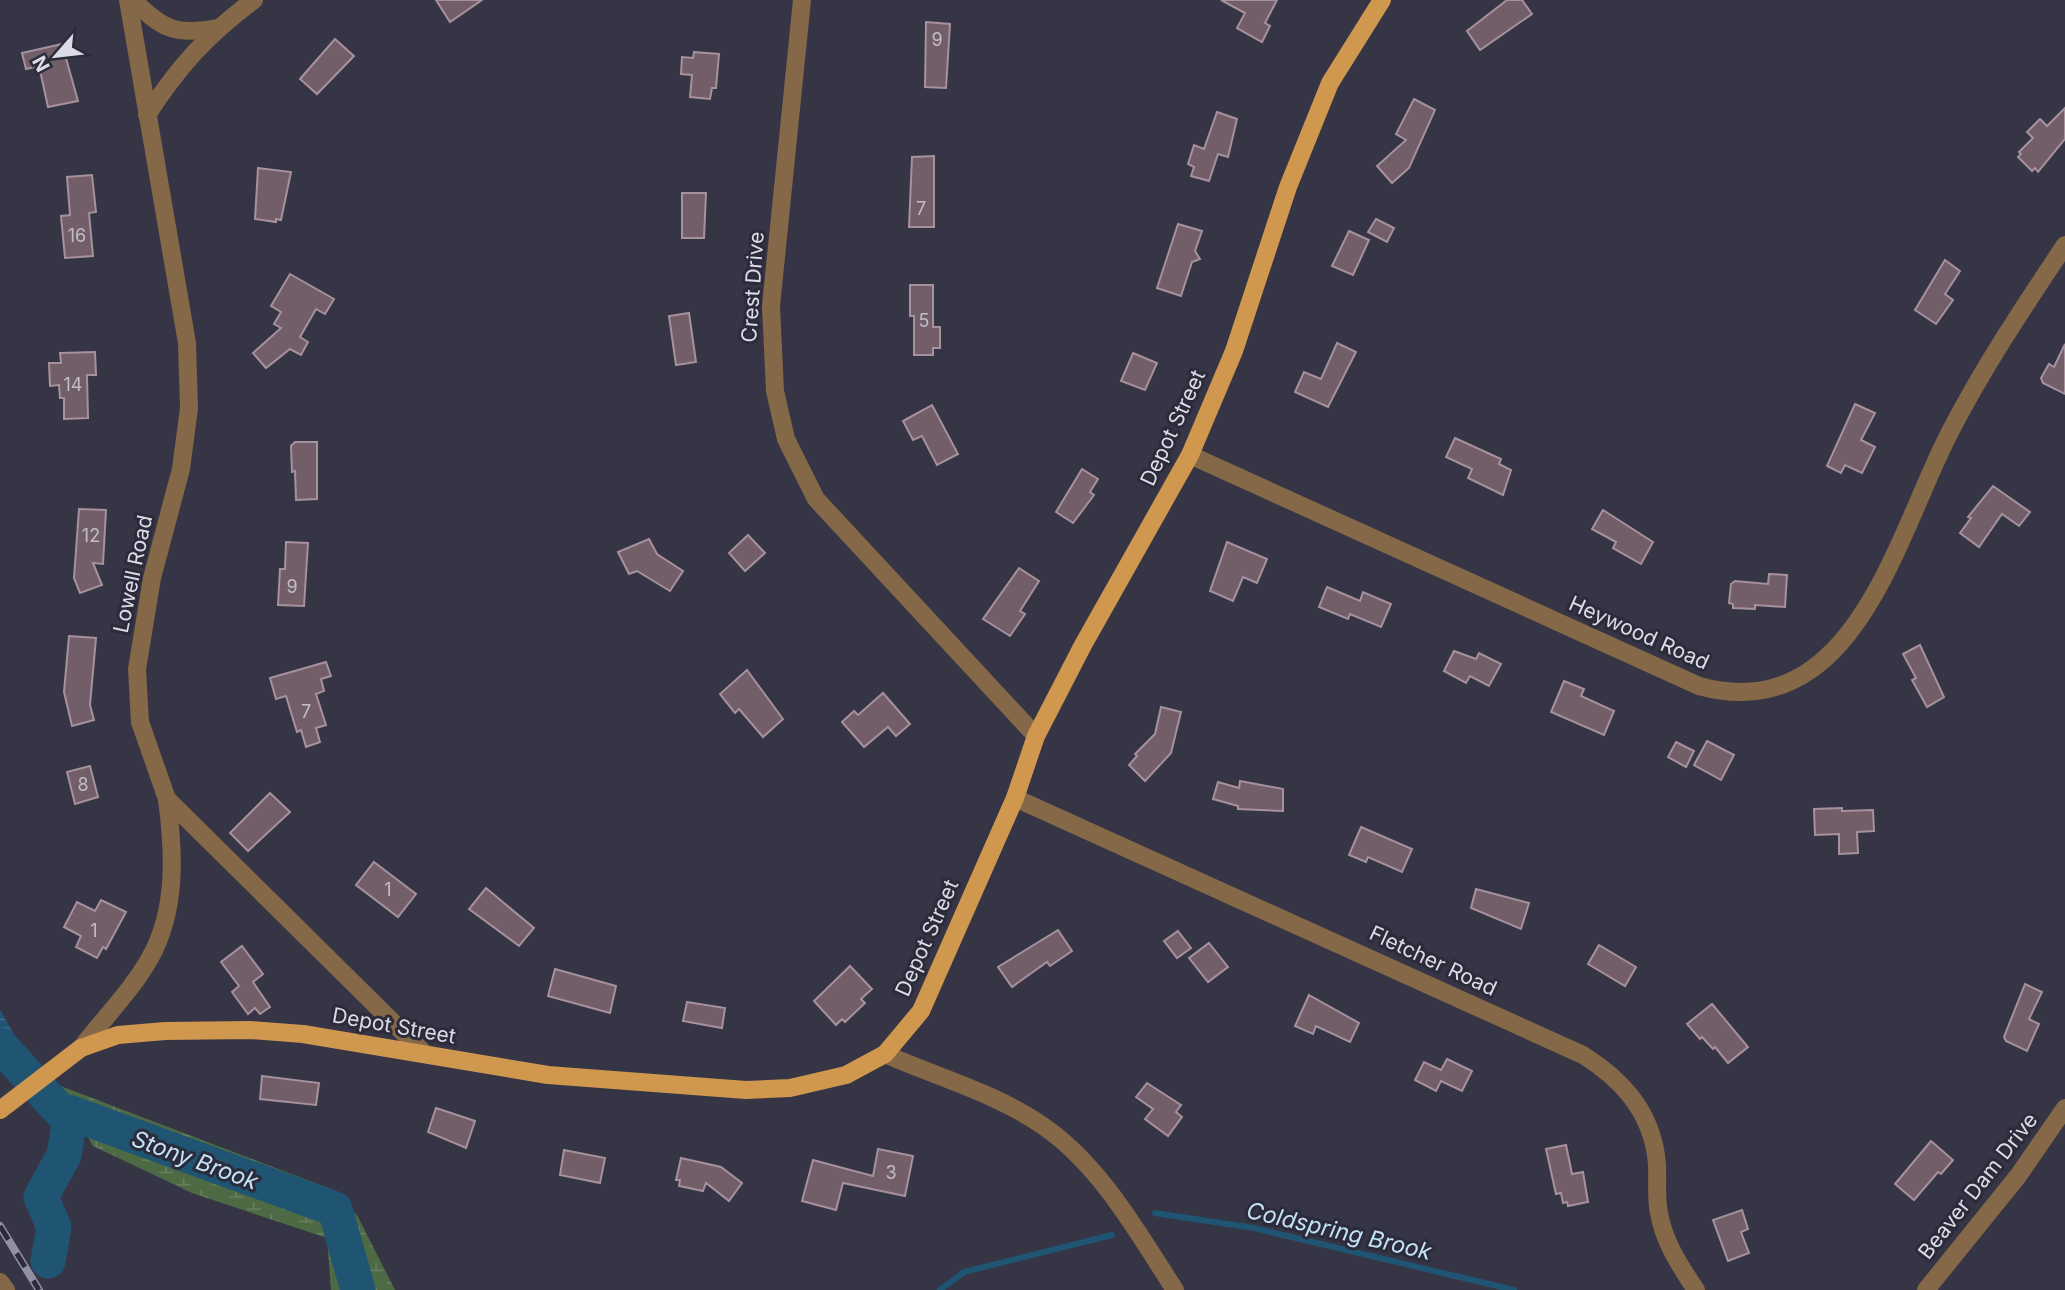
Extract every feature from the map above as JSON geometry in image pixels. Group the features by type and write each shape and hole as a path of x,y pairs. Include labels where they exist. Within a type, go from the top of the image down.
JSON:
{"main road":[{"name":"Depot Street","path":"7,1105 81,1048 118,1035 250,1030 303,1034 548,1075 746,1090 790,1088 846,1075 885,1054 921,1011 1015,798 1036,736 1083,645 1190,455 1234,351 1288,187 1331,83 1382,0"}],"street":[{"path":"130,0 164,27 188,32 217,28"},
{"name":"Lowell Road","path":"130,0 147,115 187,342 189,395 181,469 152,578 137,669 140,722 167,799 423,1052"},
{"path":"147,115 178,69 217,28 254,0"},
{"name":"Crest Drive","path":"802,0 771,306 775,391 786,439 816,499 1036,736"},
{"name":"Heywood Road","path":"1190,455 1699,686 1738,693 1775,689 1792,682 1820,664 1861,617 1884,579 1956,421 2065,245"},
{"name":"Fletcher Road","path":"1015,798 1583,1055 1609,1072 1636,1101 1649,1124 1656,1157 1656,1184 1664,1232 1674,1257 1696,1290"},
{"path":"81,1048 140,974 163,930 172,875 167,799"},
{"path":"885,1054 988,1096 1043,1126 1069,1145 1100,1180 1175,1290"},
{"name":"Beaver Dam Drive","path":"1926,1290 2018,1177 2065,1108"},
{"path":"0,1282 6,1290"}],"green space":[{"path":"58,1085 331,1189 357,1215 395,1290 331,1290 327,1238 192,1193 93,1146"}],"water":[{"path":"0,1010 22,1048 0,1067"}],"building":[{"path":"436,0 482,0 450,22"},
{"path":"1221,0 1277,0 1265,23 1270,26 1262,42 1237,28 1245,13"},
{"path":"1507,0 1522,0 1532,14 1480,50 1467,31"},
{"path":"926,22 950,24 946,88 925,87"},
{"path":"335,39 354,56 317,94 300,79"},
{"path":"62,44 78,101 48,107 39,66 26,69 22,53"},
{"path":"694,52 719,54 716,88 712,88 710,99 690,97 692,75 681,74 682,57 693,58"},
{"path":"1414,99 1435,110 1409,168 1392,183 1377,166 1406,140 1396,134"},
{"path":"2065,108 2065,139 2038,172 2035,168 2032,171 2018,157 2021,154 2019,152 2033,138 2027,132 2040,119 2047,126"},
{"path":"1217,112 1237,119 1228,157 1218,154 1209,181 1191,176 1194,167 1188,164 1194,145 1204,149"},
{"path":"934,156 934,227 909,227 912,157"},
{"path":"258,168 291,172 281,220 276,219 276,222 255,219"},
{"path":"92,175 96,212 89,213 93,256 65,258 61,216 70,215 67,177"},
{"path":"682,193 706,193 704,238 682,238"},
{"path":"1376,219 1394,228 1387,242 1368,232"},
{"path":"1178,224 1202,231 1195,251 1200,259 1192,262 1181,296 1157,288"},
{"path":"1349,231 1369,240 1353,275 1332,266"},
{"path":"1945,260 1960,271 1945,294 1953,300 1936,324 1915,310"},
{"path":"290,274 334,299 325,314 316,309 300,337 308,342 301,355 290,349 266,368 253,353 281,328 274,324 281,312 271,306"},
{"path":"910,285 933,285 933,327 940,327 940,348 933,348 933,355 914,355 914,316 910,316"},
{"path":"689,313 696,362 676,365 669,316"},
{"path":"1337,343 1356,352 1328,407 1295,392 1304,372 1321,379"},
{"path":"2065,344 2065,394 2043,383 2041,378 2049,364 2054,367"},
{"path":"95,352 96,375 87,375 88,418 64,419 64,398 60,398 59,385 50,386 49,363 61,363 60,353"},
{"path":"1133,353 1157,363 1145,390 1121,381"},
{"path":"1855,404 1875,413 1861,440 1875,447 1862,473 1845,465 1841,473 1827,466"},
{"path":"932,405 958,454 937,465 922,436 913,440 903,421"},
{"path":"1455,438 1501,459 1499,464 1511,470 1503,495 1468,478 1472,469 1446,457"},
{"path":"295,442 317,442 317,499 296,500 291,446"},
{"path":"1082,469 1098,479 1090,492 1094,495 1073,523 1056,512"},
{"path":"1993,486 2030,512 2019,526 2002,514 1979,547 1960,533 1971,518 1968,517"},
{"path":"79,509 106,510 103,564 93,563 102,585 80,593 74,578"},
{"path":"1603,510 1653,542 1641,564 1613,548 1616,542 1592,529"},
{"path":"748,535 765,553 745,571 729,553"},
{"path":"649,539 657,554 683,571 670,591 637,571 629,574 618,552"},
{"path":"286,542 308,543 304,606 278,605 280,569 285,569"},
{"path":"1227,542 1267,559 1257,583 1243,577 1233,601 1210,591"},
{"path":"1019,568 1039,581 1020,611 1025,614 1010,636 983,619"},
{"path":"1769,574 1787,575 1785,607 1755,605 1755,609 1733,608 1733,604 1729,603 1731,584 1735,581 1768,584"},
{"path":"1327,587 1360,601 1363,592 1391,604 1381,627 1350,614 1348,619 1319,607"},
{"path":"69,636 96,638 90,705 94,720 72,726 64,692"},
{"path":"1920,645 1944,697 1927,707 1912,680 1916,678 1903,654"},
{"path":"1454,651 1476,659 1479,653 1501,664 1489,686 1470,676 1466,683 1444,671"},
{"path":"326,662 331,676 321,679 324,691 316,694 326,725 316,728 320,742 306,747 301,730 297,732 286,696 276,699 270,678"},
{"path":"747,670 783,719 763,737 739,709 735,713 720,694"},
{"path":"1564,681 1584,689 1581,696 1614,711 1604,735 1551,712"},
{"path":"883,693 910,724 896,736 888,727 864,747 842,722 854,711 858,715"},
{"path":"1161,707 1181,712 1171,753 1145,781 1129,765 1137,756 1135,754 1155,734"},
{"path":"1707,741 1734,755 1721,780 1694,765"},
{"path":"1676,742 1694,751 1686,767 1668,757"},
{"path":"90,766 98,797 75,804 67,772"},
{"path":"1240,781 1283,789 1283,811 1238,809 1238,806 1213,799 1218,782 1239,788"},
{"path":"270,793 290,812 248,851 230,833"},
{"path":"1842,808 1842,811 1873,810 1874,831 1857,832 1858,853 1839,854 1839,834 1815,835 1814,809"},
{"path":"1361,827 1412,849 1402,872 1368,857 1366,862 1349,855"},
{"path":"374,862 416,894 398,917 356,885"},
{"path":"486,888 534,928 519,946 469,909"},
{"path":"1476,889 1529,903 1521,929 1471,908"},
{"path":"101,900 126,912 106,949 103,947 97,958 76,947 81,936 64,927 77,902 95,911"},
{"path":"1058,930 1072,951 1050,966 1047,962 1012,987 998,967"},
{"path":"1178,931 1191,948 1177,958 1164,941"},
{"path":"1209,943 1228,967 1208,982 1189,958"},
{"path":"1599,945 1636,967 1625,986 1588,964"},
{"path":"242,946 263,974 253,982 270,1007 260,1014 255,1008 248,1014 232,992 239,986 221,962"},
{"path":"850,966 872,989 861,999 865,1003 845,1022 842,1019 836,1025 814,1001"},
{"path":"555,969 616,986 610,1013 548,996"},
{"path":"2025,984 2042,992 2029,1019 2039,1024 2027,1051 2006,1041 2004,1037"},
{"path":"1309,995 1359,1023 1350,1042 1316,1026 1313,1034 1295,1026"},
{"path":"687,1002 725,1008 722,1028 683,1021"},
{"path":"1712,1004 1748,1047 1728,1063 1715,1047 1713,1049 1702,1037 1700,1039 1687,1024"},
{"path":"1447,1059 1472,1071 1462,1091 1441,1081 1436,1091 1415,1080 1424,1062 1441,1070"},
{"path":"262,1076 319,1083 316,1105 260,1099"},
{"path":"1147,1083 1181,1105 1176,1112 1182,1117 1168,1136 1145,1119 1153,1109 1136,1097"},
{"path":"436,1108 475,1121 466,1148 428,1132"},
{"path":"1931,1141 1953,1160 1941,1174 1938,1172 1914,1200 1895,1184"},
{"path":"1566,1145 1572,1174 1583,1172 1588,1202 1568,1206 1567,1202 1563,1203 1561,1193 1556,1194 1546,1149"},
{"path":"878,1149 913,1156 905,1196 843,1183 836,1210 802,1201 813,1160 873,1176"},
{"path":"564,1150 605,1158 600,1183 560,1175"},
{"path":"681,1158 721,1167 742,1183 729,1201 706,1183 703,1191 679,1186 680,1180 676,1180"},
{"path":"1742,1210 1748,1229 1741,1232 1749,1253 1728,1261 1713,1220"}],"waterway":[{"name":"Stony Brook","path":"0,1045 61,1112 71,1113 335,1209 358,1290"},
{"path":"48,1261 54,1227 41,1197 64,1155 71,1113"},
{"name":"Coldspring Brook","path":"1155,1213 1254,1228 1514,1290"},
{"name":"Coldspring Brook","path":"940,1290 964,1272 1112,1235"}],"railway":[{"path":"0,1226 39,1290"}]}
